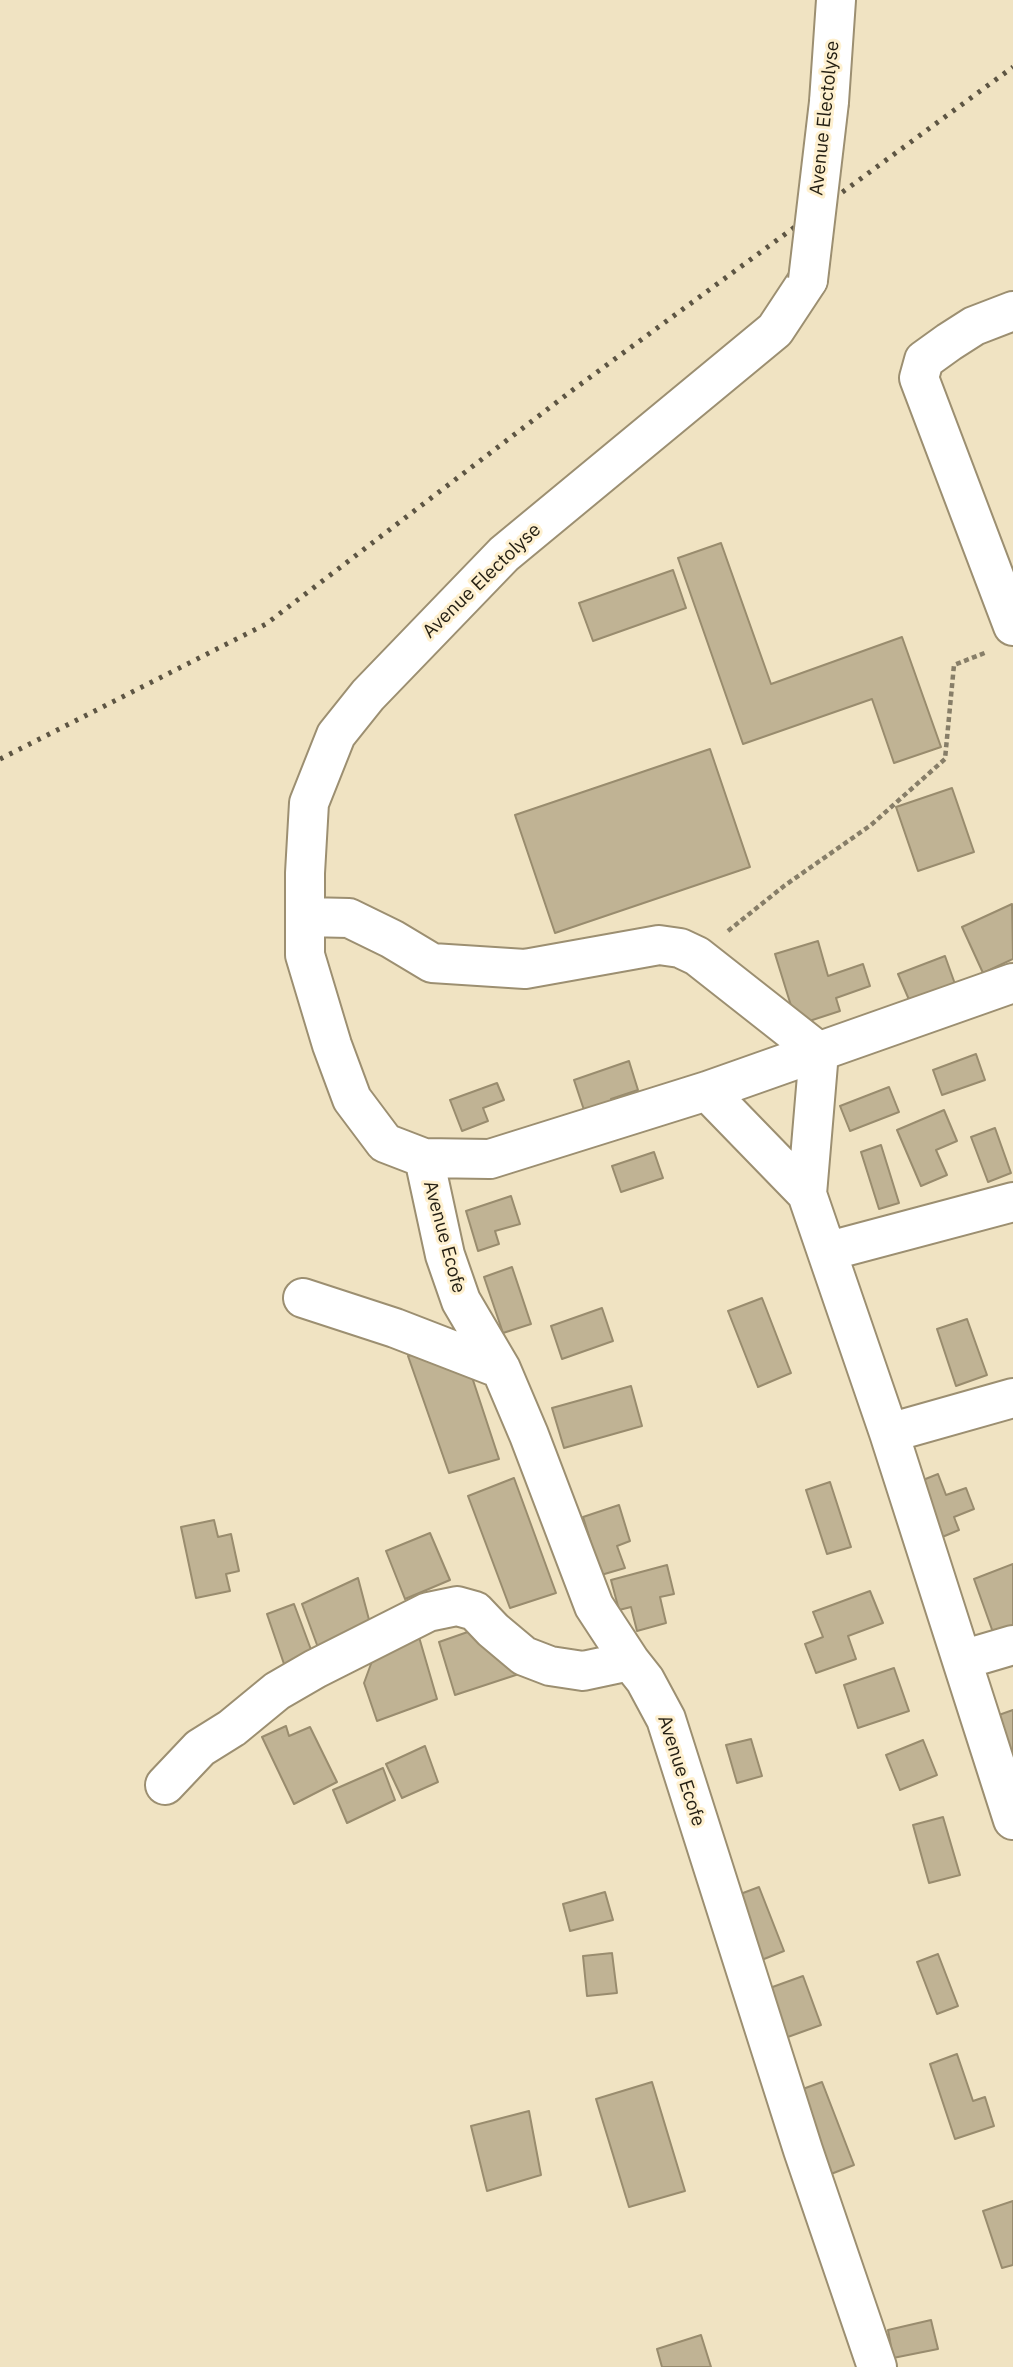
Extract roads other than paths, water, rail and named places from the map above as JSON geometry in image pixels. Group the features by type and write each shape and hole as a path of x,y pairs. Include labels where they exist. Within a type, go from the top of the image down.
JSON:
{"street":[{"name":"Avenue Electolyse","path":"424,1158 385,1143 352,1099 332,1045 305,955 309,803 336,735 368,695 504,554 775,330 808,279 829,102 836,0"},
{"path":"1001,639 919,378 924,360 949,342 974,326 1013,311"},
{"path":"306,917 348,918 392,939 432,963 525,969 659,945 680,948 697,956 819,1052"},
{"path":"424,1158 490,1159 707,1091 1013,983"},
{"path":"807,1194 819,1052"},
{"path":"707,1091 807,1194 829,1251 889,1433 1013,1820"},
{"name":"Avenue Ecofe","path":"424,1158 445,1255 461,1301 501,1369 594,1606 645,1680 666,1719 803,2150 877,2367"},
{"path":"829,1251 1013,1202"},
{"path":"303,1298 395,1328 501,1369"},
{"path":"889,1433 1013,1398"},
{"path":"165,1784 200,1748 232,1728 277,1690 428,1612 457,1606 475,1611 524,1656 550,1666 583,1671 630,1661"},
{"path":"962,1660 1013,1645"}],"railway":[{"path":"0,759 266,624 574,389 1013,67"}]}
